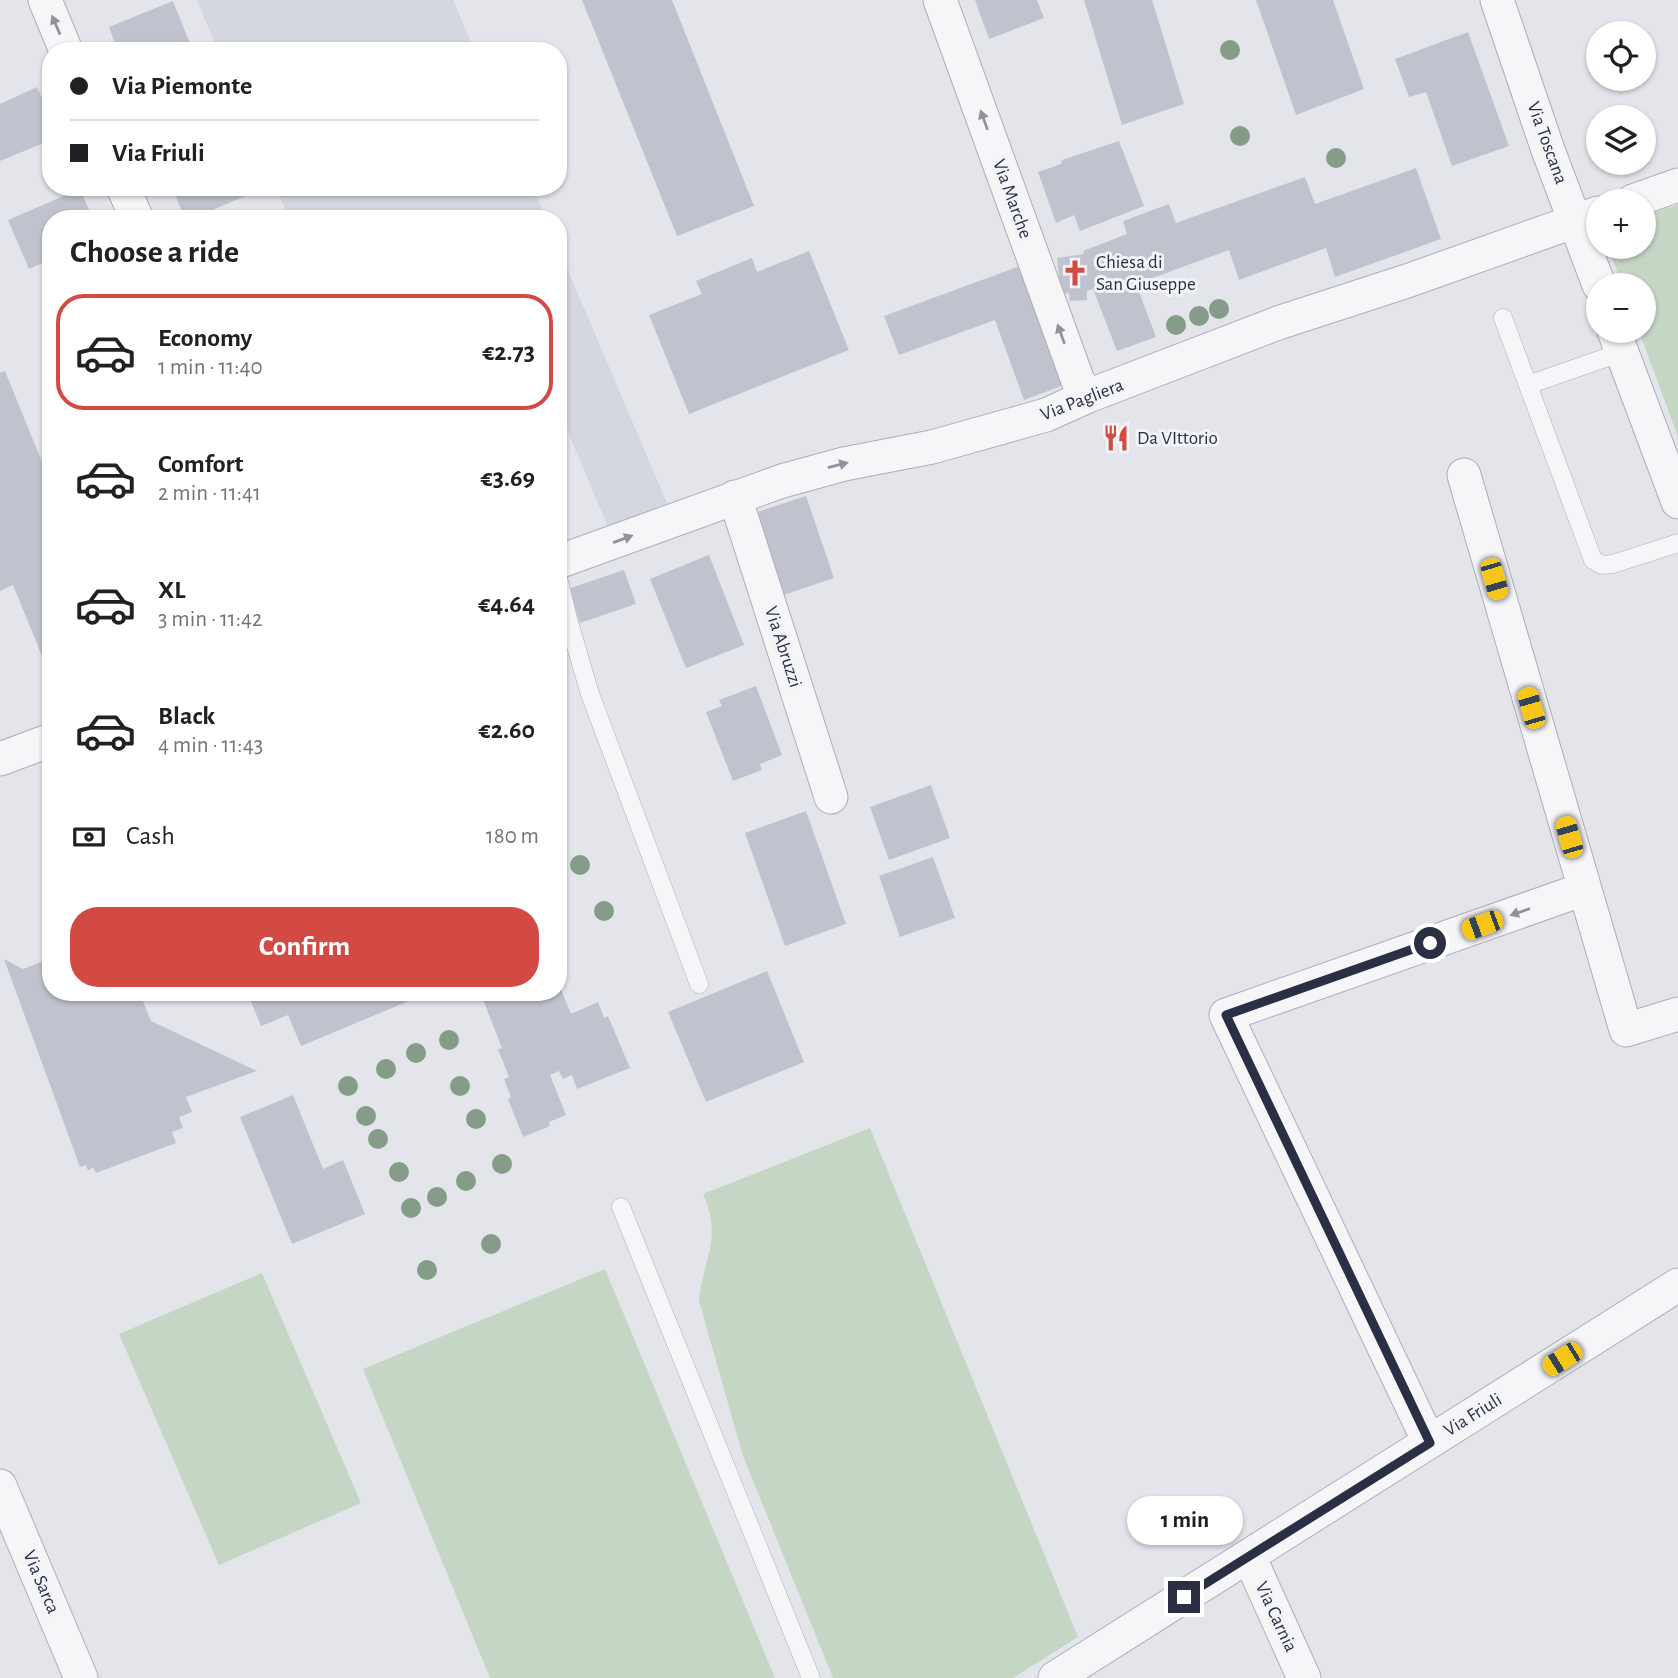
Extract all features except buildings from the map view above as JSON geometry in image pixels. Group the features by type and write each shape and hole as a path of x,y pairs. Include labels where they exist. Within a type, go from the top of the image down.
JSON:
{"street":[{"path":"45,0 62,42"},
{"name":"Via Marche","path":"940,0 1078,381 1088,396"},
{"name":"Via Toscana","path":"1497,0 1548,150 1586,215"},
{"path":"1656,193 1678,185"},
{"name":"Via Pagliera","path":"567,559 735,497 835,466 932,447 1021,422 1278,323 1407,281 1586,217"},
{"path":"1618,343 1678,502"},
{"path":"1464,475 1626,1030 1678,1014"},
{"name":"Via Abruzzi","path":"735,497 831,797"},
{"path":"1,755 42,743"},
{"path":"1430,1443 1226,1015 1584,889"},
{"name":"Via Friuli","path":"1055,1678 1678,1285"},
{"name":"Via Sarca","path":"0,1486 81,1678"},
{"name":"Via Carnia","path":"1249,1556 1304,1678"}],"lane":[{"path":"1503,318 1593,560 1602,565 1613,564 1678,542"},
{"path":"1528,385 1616,343"},
{"path":"567,615 590,694 699,984"},
{"path":"621,1207 811,1678"}],"shaded area":[{"path":"197,0 453,0 471,42 214,42"},
{"path":"280,196 537,196 542,210 285,210"},
{"path":"567,268 670,510 611,534 567,429"}],"green space":[{"path":"1678,206 1678,437 1643,343 1656,343 1656,273 1618,273 1612,259 1656,259 1656,212"},
{"path":"870,1128 1078,1637 1013,1678 833,1678 743,1456 699,1301 712,1236 709,1209 703,1194"},
{"path":"605,1269 775,1678 490,1678 363,1369"},
{"path":"262,1273 361,1503 219,1565 119,1334"}],"place":[{"name":"Chiesa di San Giuseppe","path":"1075,273"},
{"name":"Da VIttorio","path":"1116,438"}],"route":[{"path":"1184,1597 1430,1443 1226,1015 1430,943"}]}
